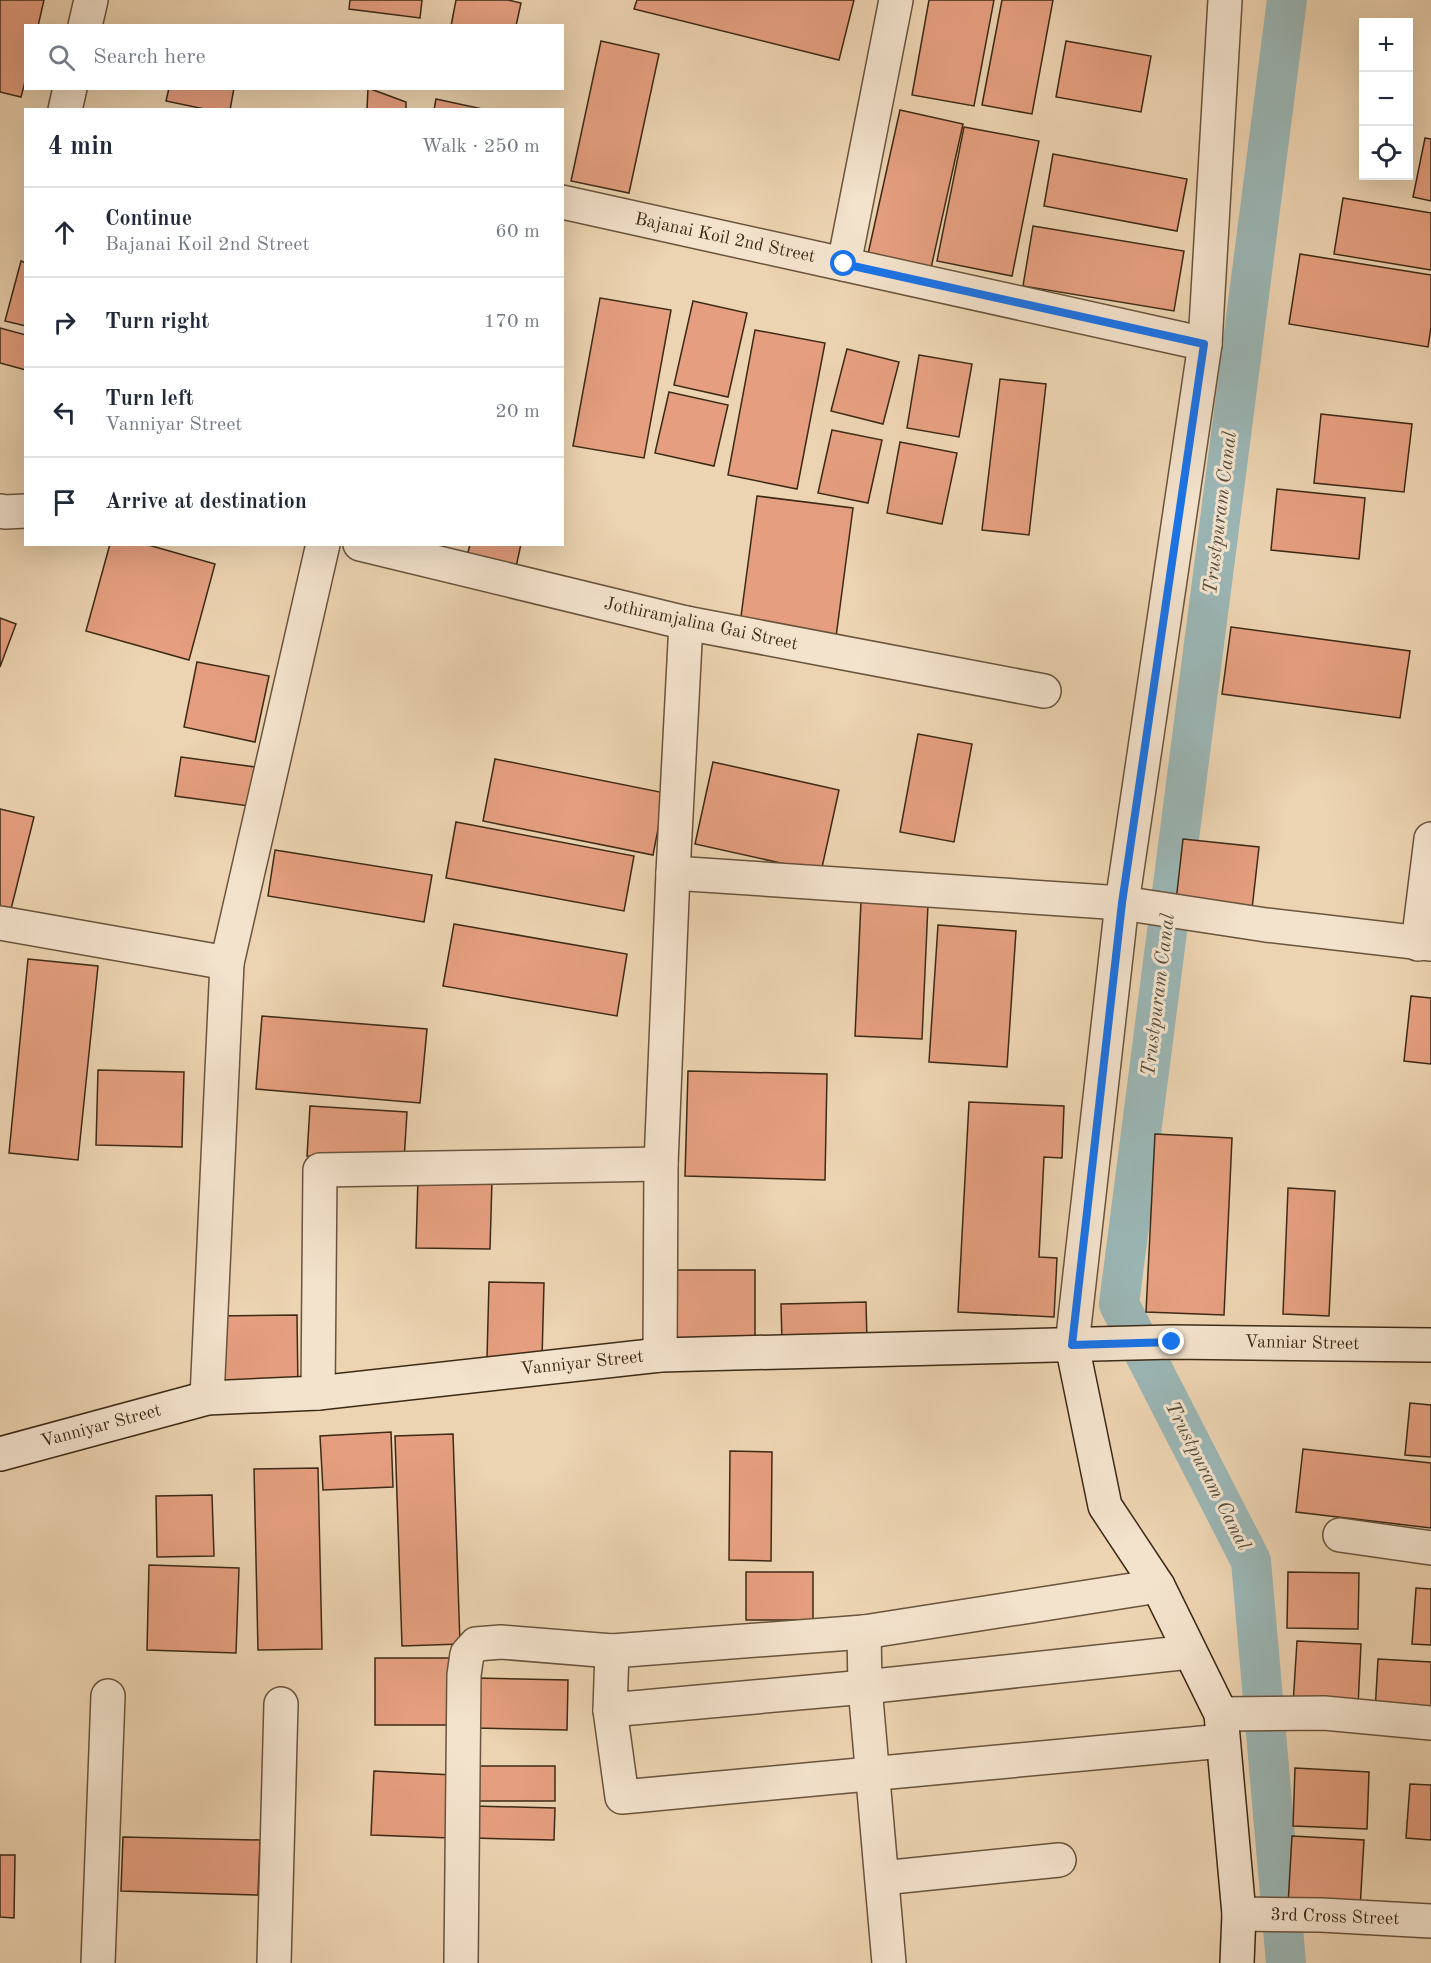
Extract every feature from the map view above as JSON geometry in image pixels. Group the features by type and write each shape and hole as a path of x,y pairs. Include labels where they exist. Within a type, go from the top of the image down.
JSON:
{"street":[{"path":"85,24 91,0"},
{"path":"844,264 896,0"},
{"path":"1225,0 1204,344 1122,903 1072,1345 1105,1506 1158,1586 1190,1652 1222,1727 1239,1914 1237,1963"},
{"path":"65,108 70,90"},
{"name":"Bajanai Koil 2nd Street","path":"564,202 1204,344"},
{"path":"0,511 24,511"},
{"path":"207,1398 227,963 323,546"},
{"name":"Jothiramjalina Gai Street","path":"368,546 686,623 1044,691"},
{"path":"660,1355 661,1164 686,623"},
{"path":"673,873 1122,903 1266,926 1425,944 1431,839"},
{"path":"0,922 227,963"},
{"path":"318,1393 320,1170 661,1164"},
{"name":"Vanniyar Street","path":"0,1454 207,1398 318,1393 660,1355 1172,1342"},
{"name":"Vanniar Street","path":"1172,1342 1431,1345"},
{"path":"1340,1535 1431,1548"},
{"path":"461,1963 464,1675 467,1654 476,1644 501,1642 612,1651 864,1632 1158,1586"},
{"path":"864,1632 864,1687 889,1963"},
{"path":"612,1651 610,1710 622,1797 873,1773 1324,1713 1431,1723"},
{"path":"610,1710 864,1687 1190,1652"},
{"path":"98,1963 108,1696"},
{"path":"274,1963 281,1704"},
{"path":"882,1878 1059,1860"},
{"name":"3rd Cross Street","path":"1239,1914 1321,1915 1431,1921"}],"building":[{"path":"0,0 44,0 38,24 24,24 24,86 21,97 0,92"},
{"path":"350,0 422,0 420,18 349,9"},
{"path":"456,0 508,0 521,3 516,24 451,24"},
{"path":"637,0 854,0 839,60 634,9"},
{"path":"929,0 994,0 974,106 912,95"},
{"path":"1002,0 1053,0 1032,114 982,105"},
{"path":"601,41 659,54 629,193 571,181"},
{"path":"1066,41 1151,56 1141,112 1056,97"},
{"path":"169,90 234,90 230,108 199,108 166,101"},
{"path":"368,90 406,102 406,108 367,108"},
{"path":"436,99 478,108 434,108"},
{"path":"900,110 963,124 931,268 868,254"},
{"path":"964,127 1039,141 1012,276 937,261"},
{"path":"1425,138 1431,139 1431,201 1413,197"},
{"path":"1053,154 1187,179 1177,231 1044,206"},
{"path":"1343,198 1431,213 1431,270 1334,254"},
{"path":"1033,226 1184,251 1174,311 1023,286"},
{"path":"1300,254 1431,275 1431,327 1428,347 1289,324"},
{"path":"21,261 24,262 24,326 5,321"},
{"path":"600,298 671,310 644,458 573,446"},
{"path":"693,301 747,313 728,397 674,385"},
{"path":"0,328 24,334 24,369 0,363"},
{"path":"755,330 825,343 797,489 728,475"},
{"path":"847,349 899,362 883,424 831,411"},
{"path":"919,355 972,364 959,437 907,428"},
{"path":"1000,379 1046,384 1029,535 982,530"},
{"path":"669,392 728,405 714,466 655,453"},
{"path":"1321,414 1412,424 1404,492 1314,483"},
{"path":"832,430 882,440 868,503 818,493"},
{"path":"900,442 957,453 942,524 887,513"},
{"path":"1277,489 1365,498 1359,559 1271,550"},
{"path":"757,496 853,508 836,637 740,624"},
{"path":"109,546 152,546 215,564 189,660 86,631"},
{"path":"470,546 521,546 516,567 467,557"},
{"path":"0,618 16,624 0,667"},
{"path":"1231,627 1410,651 1400,718 1222,694"},
{"path":"197,662 269,676 255,742 184,727"},
{"path":"918,734 972,744 954,842 900,832"},
{"path":"181,757 255,767 249,806 175,796"},
{"path":"495,759 665,793 653,855 483,821"},
{"path":"713,762 839,790 821,872 695,844"},
{"path":"0,809 34,817 10,913 0,911"},
{"path":"456,822 634,856 624,911 446,878"},
{"path":"1183,839 1259,847 1252,909 1176,901"},
{"path":"275,850 432,875 424,922 268,896"},
{"path":"861,901 928,904 922,1039 855,1036"},
{"path":"454,924 627,954 617,1016 443,986"},
{"path":"938,925 1016,931 1007,1067 929,1062"},
{"path":"28,959 98,966 78,1160 9,1153"},
{"path":"1411,996 1431,998 1431,1064 1404,1061"},
{"path":"262,1016 427,1029 420,1103 256,1089"},
{"path":"98,1070 184,1072 182,1147 96,1145"},
{"path":"688,1071 827,1074 825,1180 685,1176"},
{"path":"969,1102 1064,1106 1062,1158 1044,1157 1039,1257 1057,1258 1054,1317 958,1312"},
{"path":"310,1106 407,1112 404,1161 307,1156"},
{"path":"1155,1134 1232,1138 1224,1315 1146,1312"},
{"path":"418,1178 492,1180 490,1249 416,1248"},
{"path":"1288,1188 1335,1191 1329,1316 1283,1314"},
{"path":"673,1270 755,1270 755,1344 673,1344"},
{"path":"489,1282 544,1283 542,1359 487,1358"},
{"path":"866,1302 867,1342 782,1343 781,1304"},
{"path":"297,1315 298,1391 217,1391 217,1316"},
{"path":"1410,1403 1431,1405 1431,1457 1405,1455"},
{"path":"391,1432 393,1487 323,1490 320,1436"},
{"path":"453,1434 460,1644 402,1646 395,1436"},
{"path":"1303,1449 1431,1463 1431,1528 1296,1512"},
{"path":"730,1451 772,1452 771,1561 729,1560"},
{"path":"318,1468 322,1649 258,1650 254,1469"},
{"path":"212,1495 214,1556 157,1557 156,1496"},
{"path":"149,1565 239,1568 236,1653 147,1650"},
{"path":"746,1572 813,1572 813,1620 746,1620"},
{"path":"1288,1572 1359,1573 1358,1629 1287,1628"},
{"path":"1416,1588 1431,1589 1431,1645 1412,1644"},
{"path":"1297,1641 1361,1644 1358,1707 1293,1705"},
{"path":"375,1658 458,1658 458,1725 375,1725"},
{"path":"1378,1659 1431,1662 1431,1716 1375,1712"},
{"path":"476,1678 568,1680 567,1730 475,1728"},
{"path":"475,1766 555,1766 555,1801 475,1801"},
{"path":"1295,1768 1369,1772 1367,1829 1293,1826"},
{"path":"374,1771 453,1775 450,1838 371,1835"},
{"path":"1410,1784 1431,1785 1431,1840 1406,1838"},
{"path":"473,1806 555,1808 554,1840 472,1838"},
{"path":"1292,1836 1364,1840 1360,1909 1288,1905"},
{"path":"123,1837 260,1840 258,1895 121,1891"},
{"path":"0,1855 15,1855 14,1918 0,1917"}],"waterway":[{"name":"Trustpuram Canal","path":"1286,1963 1251,1561 1119,1304 1287,0"}],"route":[{"path":"844,264 1204,344 1122,903 1072,1345 1172,1342"}]}
